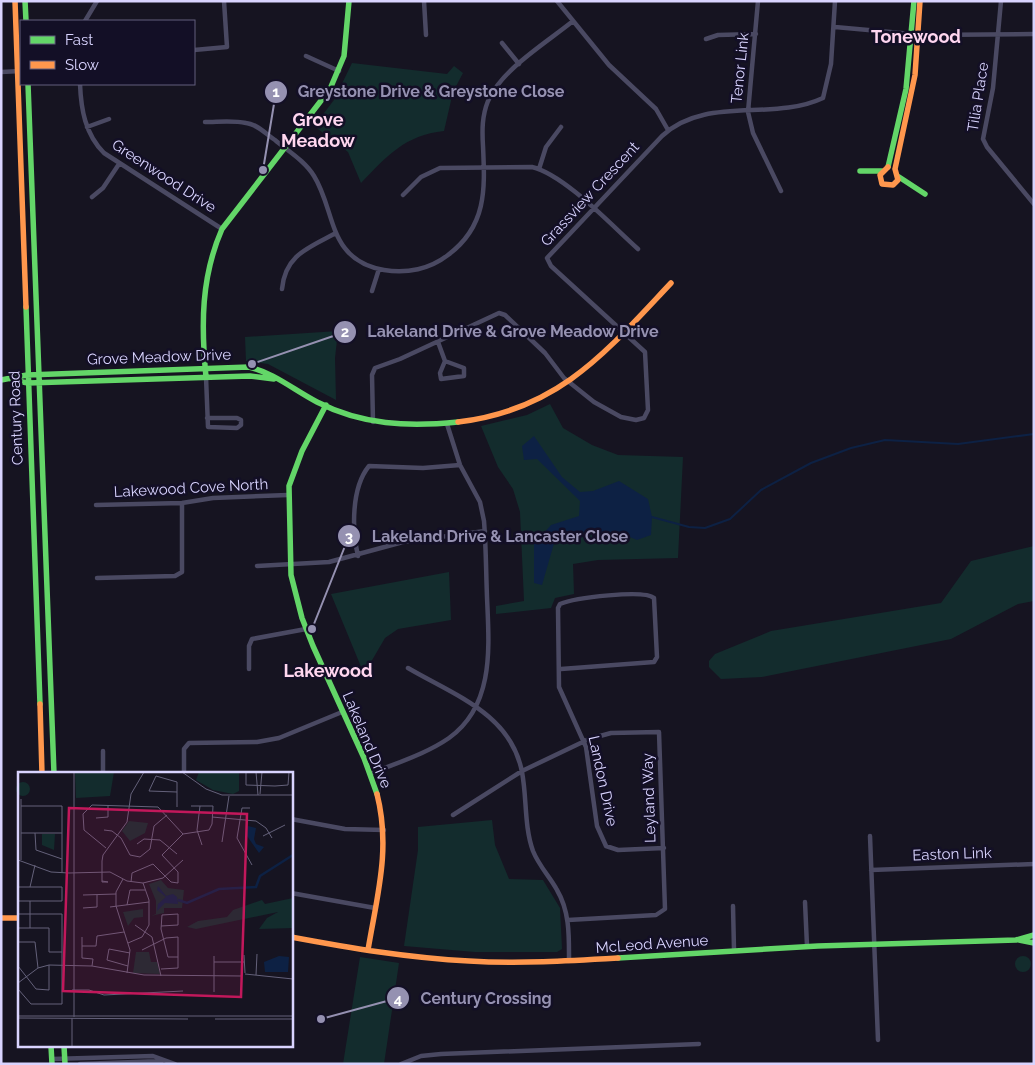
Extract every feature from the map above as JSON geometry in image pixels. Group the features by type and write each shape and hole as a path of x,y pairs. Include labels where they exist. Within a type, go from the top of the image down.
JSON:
{"street":[{"name":"Century Road","path":"15,1 19,72 27,375 42,772"},
{"path":"25,1 26,20"},
{"path":"86,20 97,1"},
{"path":"195,50 227,47 224,1"},
{"path":"207,418 237,418 241,420 241,425 236,428 212,428 208,425 207,418 203,286 207,266 222,229 324,99 340,71 347,38 349,1"},
{"path":"424,1 426,35"},
{"path":"557,1 609,64 656,109 668,130"},
{"name":"Tenor Link","path":"758,1 748,112 756,140 781,191"},
{"path":"836,1 835,26 916,34 1034,34"},
{"path":"914,1 916,34 906,89 888,167 882,171 860,171 880,180 888,187 896,184 916,188"},
{"path":"895,170 910,108 920,1"},
{"name":"Tilia Place","path":"1001,1 999,35 983,140 1034,204"},
{"path":"204,122 252,124 306,165 315,177 336,233 352,254 368,265 379,269 398,271 420,269 437,262 454,251 470,231 481,210 484,166 482,129 486,108 498,84 519,64 573,21"},
{"name":"Grassview Crescent","path":"624,333 551,266 547,258 668,130 705,114 777,110 824,98 832,64 835,26"},
{"path":"706,39 718,35 756,34"},
{"path":"502,43 519,64"},
{"path":"306,56 340,71"},
{"path":"1,72 19,72"},
{"name":"Century Road","path":"28,85 54,772"},
{"name":"Greenwood Drive","path":"80,85 82,107 88,127 99,148 119,164 222,229"},
{"path":"88,127 109,119"},
{"path":"539,169 546,147 562,128"},
{"path":"92,197 103,188 119,164"},
{"path":"403,195 421,177 433,170 484,166 524,166 539,169 565,184 638,249"},
{"path":"888,167 895,170 899,177 925,194"},
{"path":"880,180 882,171"},
{"path":"896,184 899,177"},
{"path":"282,289 286,269 296,256 336,233"},
{"path":"372,290 379,269"},
{"name":"Grove Meadow Drive","path":"11,379 38,374 249,367 265,371 326,405 351,416 373,422 447,424 526,405 570,382 624,333 671,283"},
{"path":"373,422 372,375 375,368 438,342 493,314 502,314 546,354 570,382 606,410 621,418 636,420 644,418 648,410 645,352 624,333"},
{"path":"438,342 445,361 440,373 441,379 464,376 464,368 445,361"},
{"name":"Grove Meadow Drive","path":"11,379 28,383 250,376 279,380"},
{"path":"1,380 11,379"},
{"name":"Lakeland Drive","path":"326,405 294,470 288,495 291,565 293,588 306,629 370,774 380,804 384,830 368,950"},
{"path":"370,774 433,748 450,737 460,728 474,706 485,683 489,654 485,531 480,502 460,465 447,424"},
{"path":"358,556 355,543 356,503 363,478 370,466 423,468 460,465"},
{"name":"Lakewood Cove North","path":"96,505 288,495"},
{"path":"97,578 175,576 182,572 182,502"},
{"path":"257,566 329,562 410,541 485,531"},
{"name":"Landon Drive","path":"560,669 654,662 657,657 654,598 652,596 606,596 565,602 559,606 559,687 584,741 597,826 606,846 618,850 664,848"},
{"path":"249,669 249,646 252,639 306,629"},
{"path":"408,668 474,706 503,729 513,745 522,771 530,842 534,853 558,892 568,920 569,961"},
{"path":"184,772 184,749 189,743 257,742 279,738 342,712"},
{"name":"Leyland Way","path":"453,814 522,771 584,741 611,733 659,732 666,904 664,912 656,915 568,920"},
{"path":"103,751 103,772"},
{"path":"292,819 345,829 384,830"},
{"path":"870,836 878,1040"},
{"name":"Easton Link","path":"871,870 1034,864"},
{"path":"292,893 375,908"},
{"path":"805,902 807,946"},
{"path":"733,906 734,950"},
{"path":"1,918 18,918"},
{"name":"McLeod Avenue","path":"292,937 368,950 471,961 569,961 637,959 734,950 807,946 1016,940 1034,935"},
{"name":"McLeod Avenue","path":"1016,940 1034,944"},
{"path":"401,1064 434,1054 699,1044"},
{"path":"51,1048 52,1061 153,1056 175,1064"},
{"path":"64,1048 65,1061"},
{"path":"80,1064 163,1060"}],"green space":[{"path":"352,63 447,74 454,66 463,73 453,92 444,131 430,133 407,142 379,164 361,183 348,152 314,126 334,100"},
{"path":"338,331 335,358 336,400 268,364 246,361 245,337"},
{"path":"550,404 563,428 592,445 618,455 683,457 678,558 598,560 573,564 574,594 555,598 551,608 496,614 496,606 524,601 520,512 513,489 498,467 481,426 527,415"},
{"path":"1034,546 1034,601 1018,604 951,639 762,677 721,679 709,667 709,661 715,654 771,631 941,603 971,561"},
{"path":"449,572 451,620 398,629 385,638 364,674 331,594"},
{"path":"492,820 495,845 509,879 543,880 560,908 562,949 557,952 475,952 404,946 418,850 418,827"},
{"path":"1020,956 1026,956 1031,961 1029,970 1020,972 1015,967 1015,961"},
{"path":"360,957 399,963 384,1064 343,1064"}],"water":[{"path":"534,436 562,477 580,492 593,491 619,481 648,499 652,517 651,535 637,540 625,535 574,532 555,540 542,585 534,583 534,544 551,525 579,516 580,501 537,459 524,460 522,446"}],"waterway":[{"path":"652,517 689,527 705,528 730,519 761,490 811,463 851,448 885,440 958,444 1034,434"}],"traffic: fast":[{"path":"25,1 26,20"},
{"path":"206,377 203,339 204,302 206,283 215,247 222,229 330,89 344,56 349,1"},
{"path":"888,167 906,89 914,1"},
{"path":"28,85 54,772"},
{"path":"860,171 882,171"},
{"path":"899,177 925,194"},
{"path":"26,307 40,704"},
{"path":"1,380 27,375 249,367 275,378 317,402 351,416 403,424 458,422"},
{"path":"12,380 28,383 250,376 274,379"},
{"path":"326,405 302,451 289,486 291,575 302,618 364,758 377,794"},
{"path":"618,958 818,946 1016,940 1034,935"},
{"path":"1019,940 1034,943"},
{"path":"51,1048 52,1064"},
{"path":"64,1048 65,1064"}],"traffic: slow":[{"path":"15,1 26,307"},
{"path":"895,169 915,75 920,1"},
{"path":"888,167 880,175 882,184 893,185 898,180 895,169"},
{"path":"458,422 493,415 525,405 553,391 602,354 671,283"},
{"path":"40,704 42,772"},
{"path":"368,950 383,853 381,814 377,794"},
{"path":"1,918 18,918"},
{"path":"292,937 380,952 447,960 524,962 618,958"}],"place":[{"name":"Greystone Drive & Greystone Close","path":"263,170"},
{"name":"Lakeland Drive & Grove Meadow Drive","path":"252,364"},
{"name":"Lakeland Drive & Lancaster Close","path":"312,629"},
{"name":"Century Crossing","path":"321,1019"}],"district":[{"name":"Tonewood","path":"916,36"},
{"name":"Grove Meadow","path":"318,129"},
{"name":"Lakewood","path":"328,670"}]}
